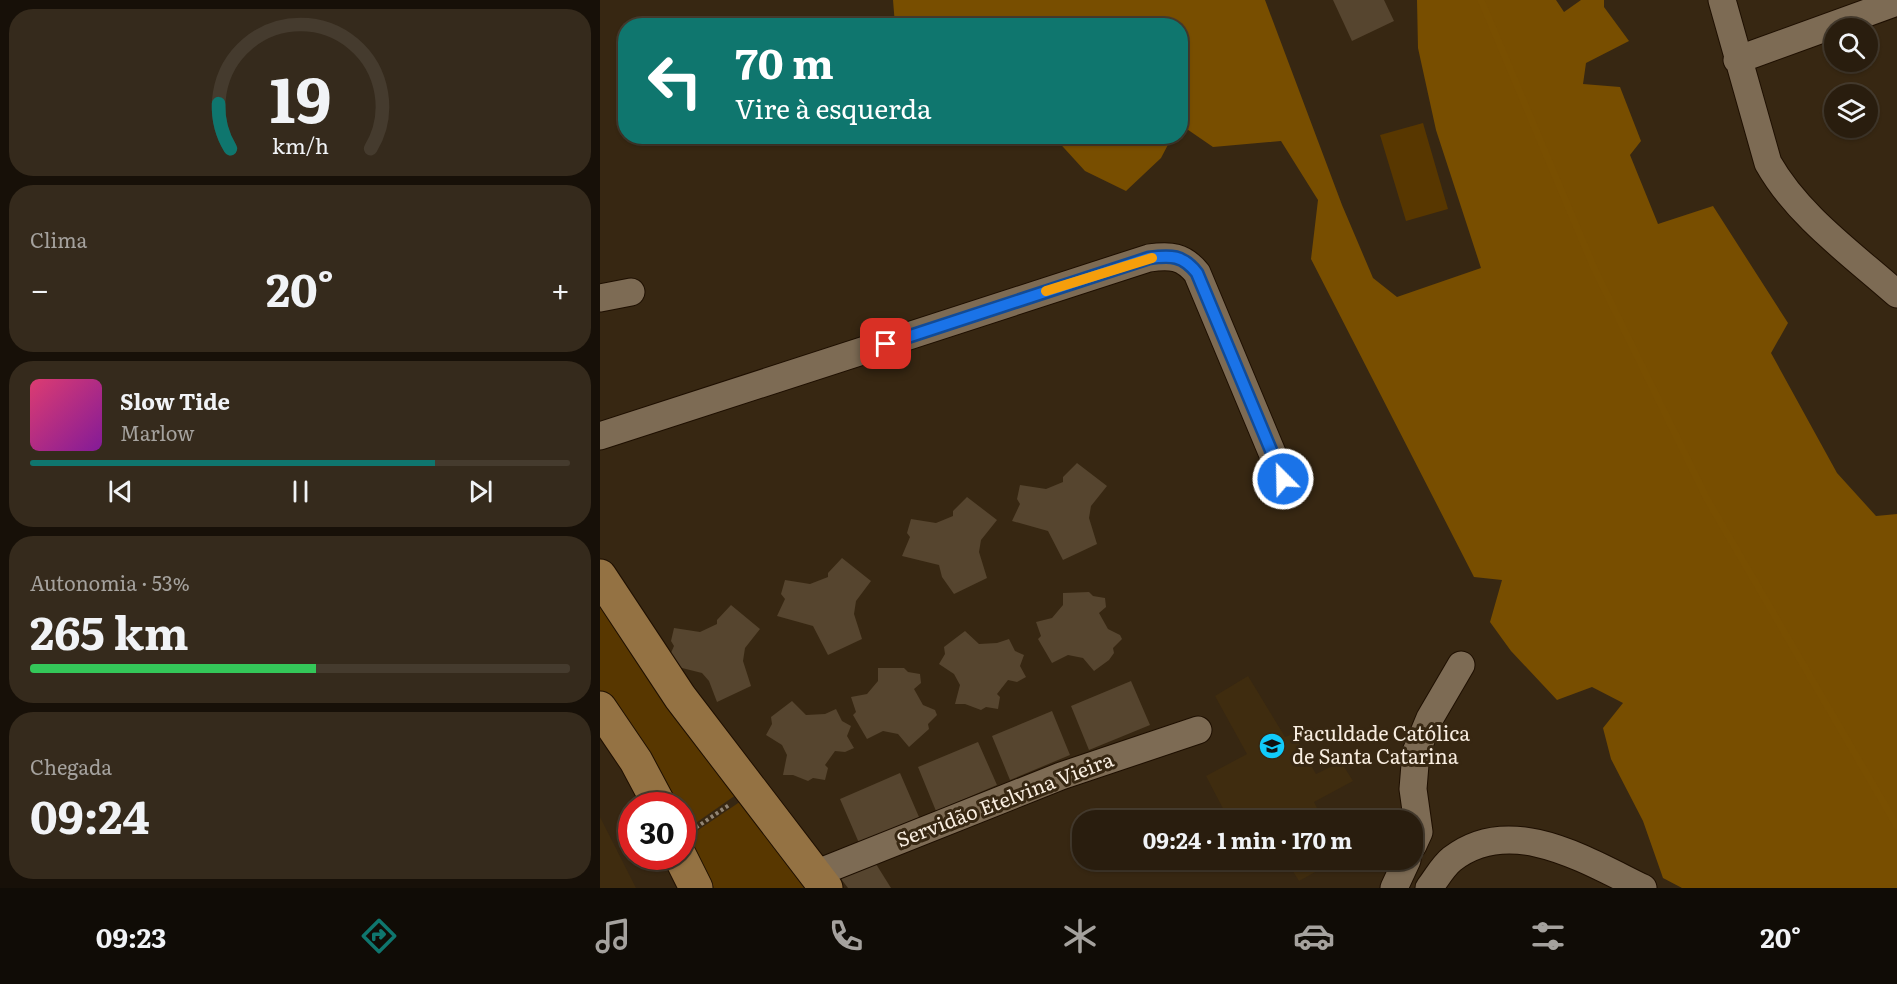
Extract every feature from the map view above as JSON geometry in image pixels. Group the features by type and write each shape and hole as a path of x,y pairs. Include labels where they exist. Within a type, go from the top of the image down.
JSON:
{"main road":[{"path":"600,576 680,697 820,881"},
{"path":"600,708 611,732 653,792"},
{"path":"687,870 696,888"}],"street":[{"path":"1722,0 1737,60 1768,163 1793,201 1897,294"},
{"path":"1737,60 1897,2"},
{"path":"600,436 1149,258 1170,255 1187,260 1197,273 1283,479"},
{"path":"600,298 631,292"},
{"path":"1416,810 1413,789 1416,752 1430,718 1461,665"},
{"name":"Servidão Etelvina Vieira","path":"820,881 1061,776 1198,730"},
{"path":"1429,888 1451,860 1473,846 1511,840 1536,842 1559,850 1643,888"},
{"path":"1394,888 1402,870"}],"path":[{"path":"696,827 751,790"}],"shaded area":[{"path":"893,0 1265,0 1342,205 1373,278 1397,297 1481,268 1436,130 1418,48 1417,0 1556,0 1564,12 1581,0 1604,0 1604,7 1629,41 1586,63 1583,84 1620,87 1641,141 1630,155 1658,224 1713,206 1788,323 1771,353 1837,473 1876,516 1897,514 1897,888 1682,888 1663,878 1643,821 1611,759 1603,728 1623,703 1592,687 1557,700 1511,651 1490,622 1502,580 1474,577 1311,259 1318,200 1281,141 1213,147 1188,130 1188,18 894,18"},
{"path":"1423,123 1448,209 1406,221 1380,135"},
{"path":"1060,144 1168,144 1161,158 1126,191 1085,171"},
{"path":"600,583 743,790 696,823 696,792 658,792 600,701"},
{"name":"Faculdade Católica de Santa Catarina","path":"1248,676 1285,737 1293,734 1316,774 1341,762 1353,781 1314,802 1318,810 1224,810 1206,776 1247,754 1215,696"},
{"path":"750,795 816,888 703,888 695,870 696,832"},
{"path":"600,817 618,852 618,870 627,870 636,888 600,888"},
{"path":"1292,870 1319,870 1299,881"}],"building":[{"path":"1333,0 1384,0 1394,21 1352,41"},
{"path":"1077,463 1107,486 1091,506 1089,518 1097,544 1063,560 1048,531 1012,521 1020,504 1017,499 1020,485 1046,489 1063,482 1063,477"},
{"path":"967,497 997,520 981,540 979,552 987,578 954,594 942,577 939,565 902,556 910,537 907,533 911,519 936,523 953,516 953,511"},
{"path":"842,558 871,581 856,601 854,614 862,639 828,655 813,626 777,616 785,599 781,594 785,580 810,584 828,577 828,573"},
{"path":"1089,592 1093,596 1105,598 1106,607 1099,613 1108,629 1120,635 1122,639 1113,648 1114,653 1109,660 1094,671 1083,658 1068,655 1052,663 1038,639 1041,636 1036,622 1052,618 1063,605 1063,593"},
{"path":"731,605 760,629 745,648 743,661 751,686 717,702 709,681 702,673 666,664 674,646 671,641 674,628 700,632 717,624 717,620"},
{"path":"965,631 979,644 997,643 1009,639 1015,651 1024,655 1020,666 1026,677 1017,682 1008,680 997,694 1000,697 998,709 986,707 981,710 965,704 955,704 960,685 954,674 939,664 945,654 944,647"},
{"path":"878,668 904,668 908,672 920,674 921,683 914,689 923,705 935,710 937,715 928,724 929,729 909,747 898,734 883,731 867,739 853,715 856,712 851,697 867,694 878,681"},
{"path":"1131,681 1150,725 1089,750 1071,706"},
{"path":"792,701 806,715 825,714 836,709 842,721 851,726 847,736 854,748 845,752 835,751 825,765 828,768 825,780 813,778 808,781 793,775 783,775 787,755 782,745 766,735 772,724 771,717"},
{"path":"1052,711 1070,755 1010,780 992,736"},
{"path":"978,742 997,785 936,811 918,767"},
{"path":"900,773 919,817 859,843 840,799"},
{"path":"871,856 891,888 848,888 835,871"}],"waterway":[{"path":"1481,0 1594,268 1707,499 1897,826"}],"slow traffic":[{"path":"1046,291 1152,258"}],"place":[{"name":"Faculdade Católica de Santa Catarina","path":"1272,746"}],"route":[{"path":"886,344 1149,258 1170,255 1187,260 1197,273 1283,479"}]}
